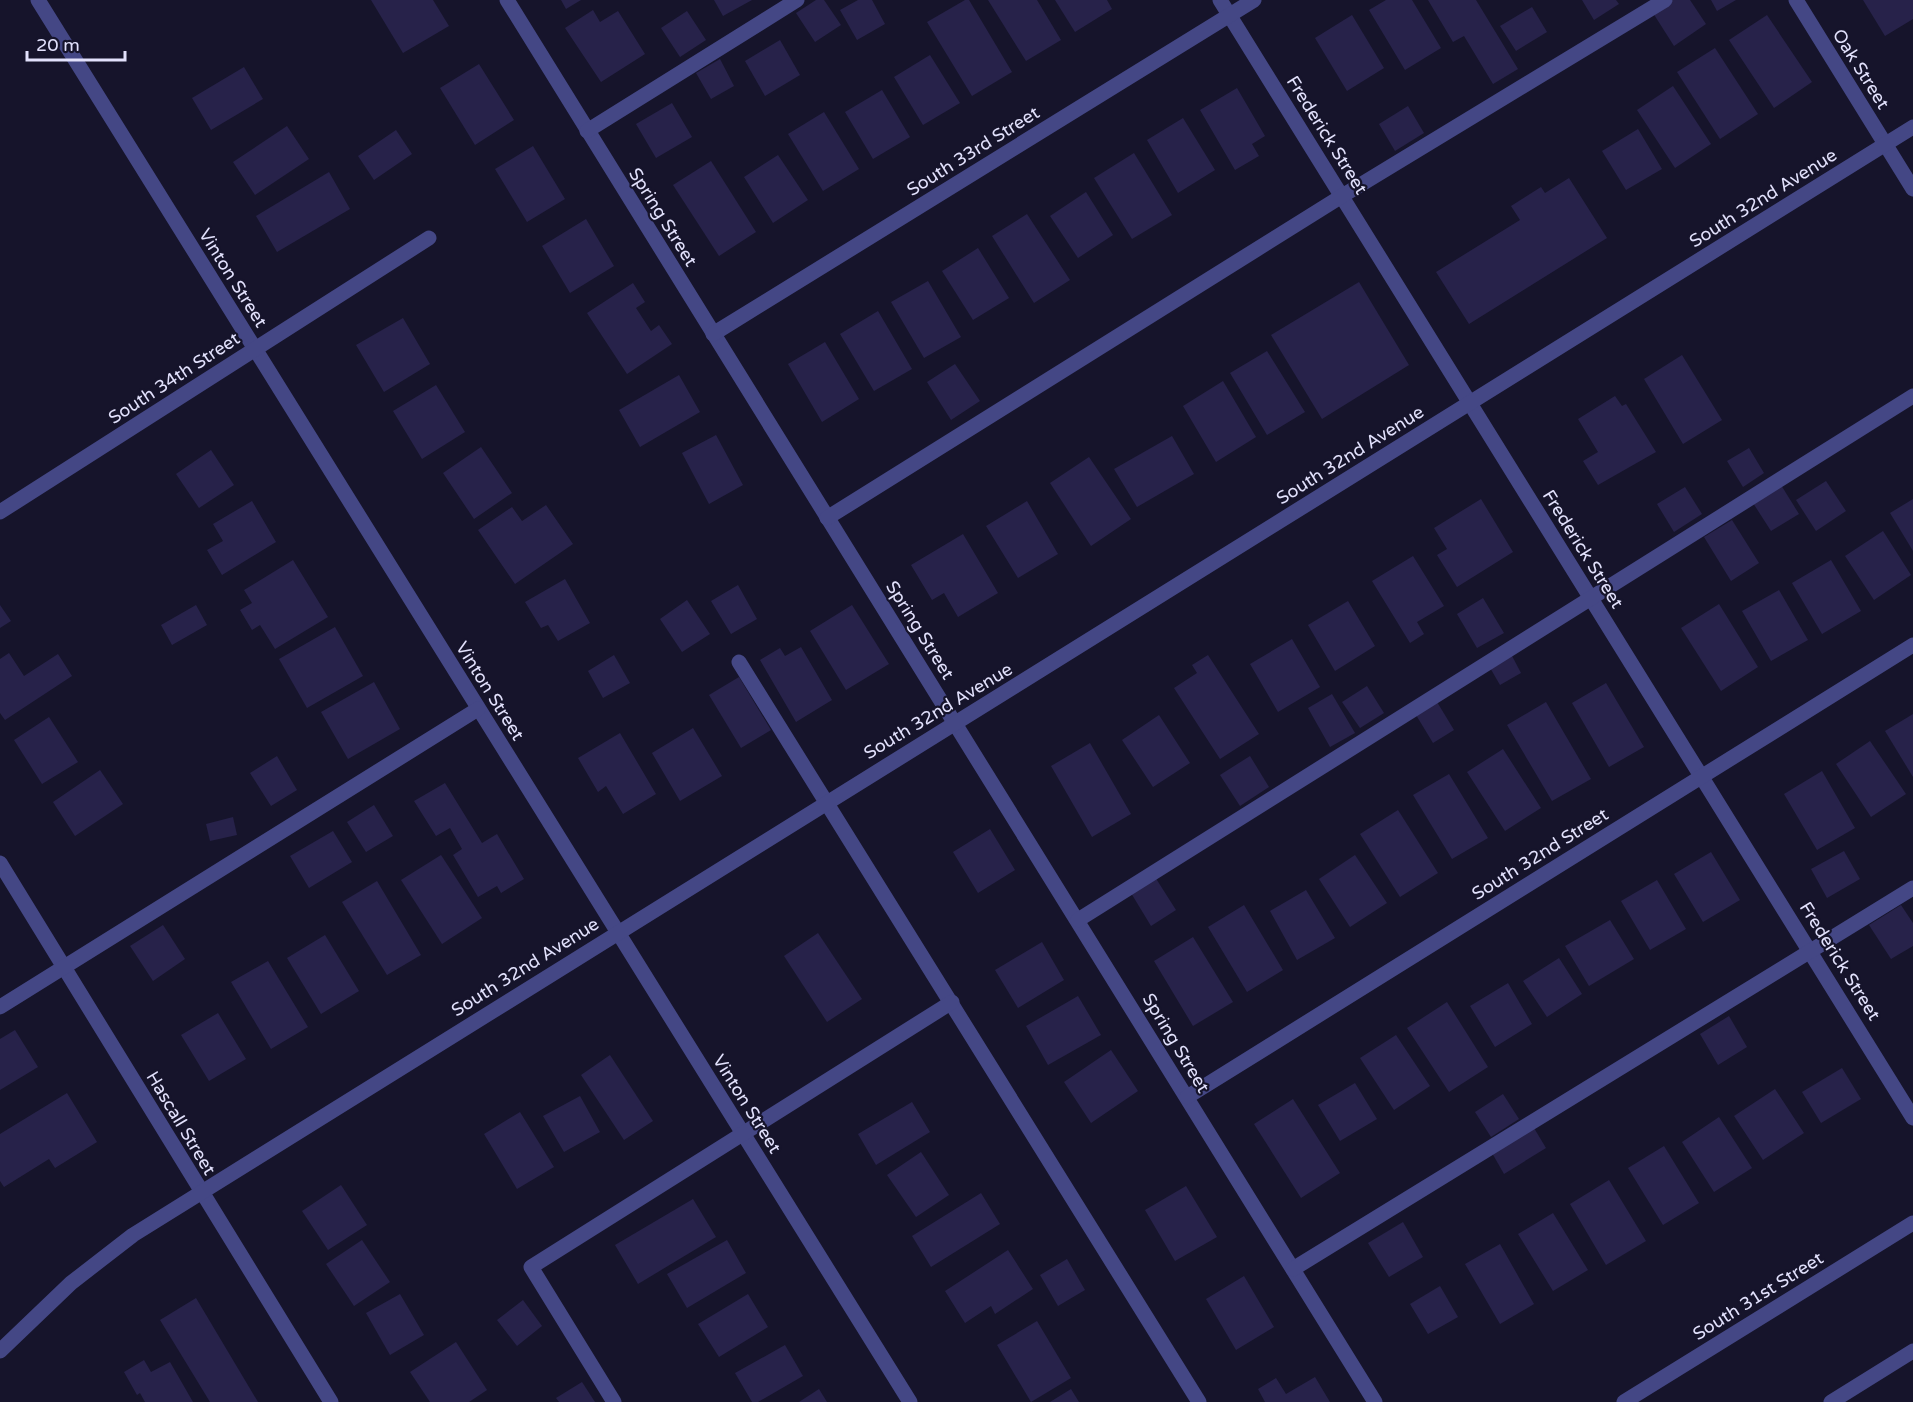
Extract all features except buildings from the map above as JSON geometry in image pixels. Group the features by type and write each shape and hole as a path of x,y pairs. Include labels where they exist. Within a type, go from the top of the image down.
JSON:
{"street":[{"name":"Vinton Street","path":"38,0 910,1402"},
{"name":"Spring Street","path":"507,0 1375,1402"},
{"path":"587,131 797,0"},
{"name":"Frederick Street","path":"1220,0 1701,777 1812,951 1913,1118"},
{"name":"South 33rd Street","path":"712,334 1254,0"},
{"path":"827,518 1342,196 1665,0"},
{"name":"Oak Street","path":"1796,0 1913,189"},
{"name":"South 32nd Avenue","path":"0,1351 101,1257 201,1193 1913,127"},
{"name":"South 34th Street","path":"0,512 429,238"},
{"path":"1078,920 1913,396"},
{"name":"South 32nd Street","path":"1187,1097 1913,645"},
{"path":"739,662 828,801 1199,1402"},
{"path":"0,1007 478,709"},
{"name":"Hascall Street","path":"0,863 330,1402"},
{"path":"1293,1269 1913,888"},
{"path":"614,1402 531,1267 952,1002"},
{"name":"South 31st Street","path":"1624,1402 1913,1223"},
{"path":"1831,1402 1913,1351"}]}
